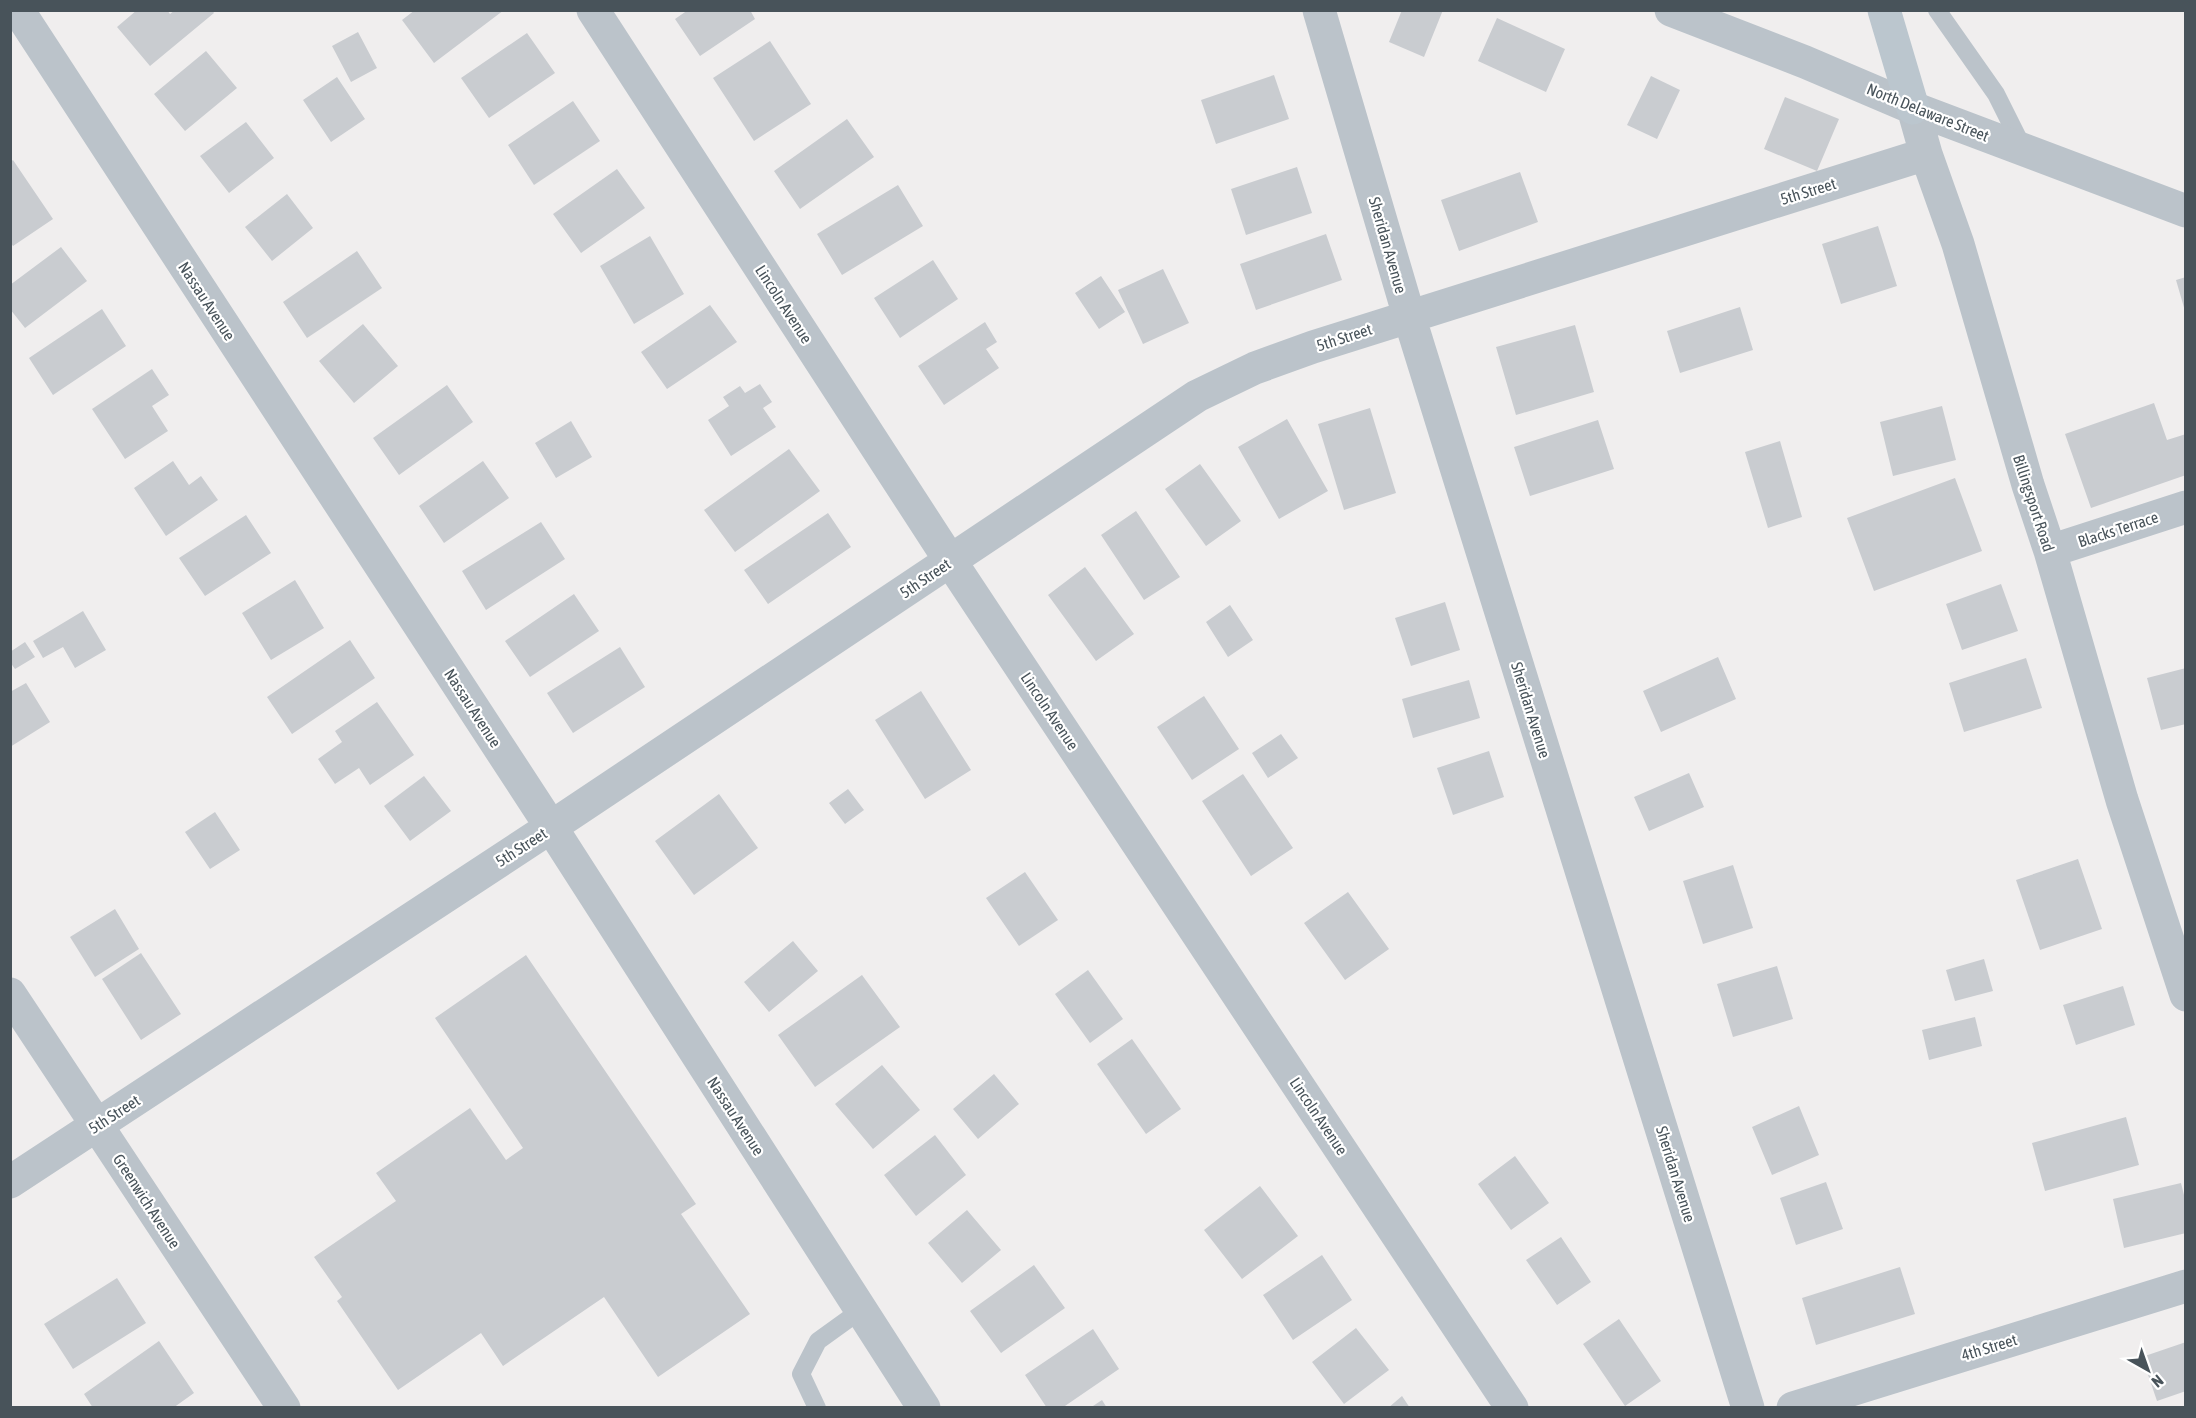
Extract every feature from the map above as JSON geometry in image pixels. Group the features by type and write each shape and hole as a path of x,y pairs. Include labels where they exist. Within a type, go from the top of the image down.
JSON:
{"street":[{"name":"Nassau Avenue","path":"18,10 551,827 924,1407"},
{"name":"Lincoln Avenue","path":"593,10 951,562 1512,1407"},
{"name":"Sheridan Avenue","path":"1319,10 1409,316 1748,1407"},
{"name":"North Delaware Street","path":"1671,10 1805,62 1913,108 2186,211"},
{"name":"Billingsport Road","path":"1884,10 1926,154 1958,244 2122,800 2186,995"},
{"name":"5th Street","path":"10,1182 551,827 951,562 1123,443 1197,396 1255,368 1409,316 1926,154"},
{"name":"Blacks Terrace","path":"2050,551 2186,507"},
{"name":"Greenwich Avenue","path":"10,994 284,1407"},
{"name":"4th Street","path":"1793,1407 2186,1286"}],"lane":[{"path":"1937,10 1996,94 2024,150"},
{"path":"817,1407 801,1374 818,1341 861,1310"}],"building":[{"path":"137,10 167,10 170,14 175,10 212,10 214,13 150,66 117,27"},
{"path":"415,10 504,10 434,63 402,20"},
{"path":"688,10 750,10 755,19 700,56 675,19"},
{"path":"1402,10 1443,10 1424,57 1389,42"},
{"path":"1497,18 1565,49 1546,92 1478,61"},
{"path":"358,32 377,68 351,82 332,46"},
{"path":"527,33 555,73 489,118 461,78"},
{"path":"770,41 811,104 754,141 713,78"},
{"path":"206,51 237,88 185,131 154,94"},
{"path":"1274,75 1289,119 1216,144 1201,100"},
{"path":"1651,76 1680,90 1657,139 1627,125"},
{"path":"337,77 365,119 331,142 303,100"},
{"path":"1785,97 1839,119 1817,171 1764,149"},
{"path":"573,101 600,141 534,185 508,145"},
{"path":"847,119 874,157 800,209 774,171"},
{"path":"246,122 274,158 229,193 200,156"},
{"path":"13,160 53,219 13,246 10,242 10,162"},
{"path":"1297,167 1312,213 1246,235 1231,189"},
{"path":"617,169 645,208 581,253 553,214"},
{"path":"1520,172 1538,222 1459,251 1441,200"},
{"path":"898,185 923,226 842,275 817,234"},
{"path":"287,194 313,228 272,261 245,227"},
{"path":"1878,226 1897,286 1841,304 1822,244"},
{"path":"1326,234 1342,280 1256,310 1240,264"},
{"path":"650,236 684,294 634,324 600,266"},
{"path":"61,247 87,281 25,328 10,309 10,285"},
{"path":"357,251 382,288 307,338 283,302"},
{"path":"933,260 958,299 900,338 874,298"},
{"path":"1163,269 1189,323 1143,344 1118,290"},
{"path":"1101,276 1125,312 1099,329 1075,293"},
{"path":"2186,277 2186,311 2185,311 2176,280"},
{"path":"710,305 737,342 667,389 641,352"},
{"path":"1740,307 1753,350 1680,373 1667,331"},
{"path":"102,309 126,346 53,395 29,358"},
{"path":"985,322 997,342 986,349 999,368 944,405 918,366"},
{"path":"363,324 398,366 354,403 319,361"},
{"path":"1575,325 1594,392 1516,415 1496,347"},
{"path":"152,369 169,395 152,406 168,431 125,459 92,409"},
{"path":"760,384 772,402 763,408 776,427 731,456 708,420 729,406 723,397 740,386 745,393"},
{"path":"447,385 473,422 399,475 373,438"},
{"path":"2154,403 2167,440 2186,434 2186,475 2091,508 2065,434"},
{"path":"1942,406 1956,460 1893,476 1880,422"},
{"path":"1370,408 1396,493 1344,510 1318,424"},
{"path":"1287,419 1328,491 1279,519 1238,447"},
{"path":"1598,420 1614,469 1530,496 1514,447"},
{"path":"571,421 592,457 556,478 535,443"},
{"path":"1780,441 1802,517 1768,528 1745,452"},
{"path":"789,449 820,491 735,552 704,510"},
{"path":"173,461 189,485 201,476 218,500 166,536 134,488"},
{"path":"483,461 509,498 444,543 419,506"},
{"path":"1200,464 1241,521 1206,546 1165,489"},
{"path":"1955,478 1982,551 1874,591 1847,518"},
{"path":"1136,511 1180,577 1144,600 1101,535"},
{"path":"828,513 851,547 768,604 744,570"},
{"path":"246,515 271,553 205,596 179,558"},
{"path":"541,522 565,559 486,610 462,571"},
{"path":"1085,567 1134,634 1096,661 1048,595"},
{"path":"295,580 324,628 271,660 242,613"},
{"path":"2001,584 2018,631 1962,650 1946,604"},
{"path":"574,594 599,631 530,677 505,641"},
{"path":"1445,602 1460,650 1411,666 1395,618"},
{"path":"1230,605 1253,640 1228,657 1206,622"},
{"path":"83,611 106,650 75,668 63,647 43,658 33,641"},
{"path":"350,640 375,678 292,734 267,697"},
{"path":"25,642 35,657 15,669 10,662 10,652"},
{"path":"620,647 645,687 573,733 547,693"},
{"path":"1718,657 1736,699 1661,732 1643,691"},
{"path":"2026,658 2042,708 1964,732 1949,683"},
{"path":"2186,668 2186,724 2161,730 2147,678"},
{"path":"1469,680 1480,718 1413,738 1402,699"},
{"path":"26,683 50,722 10,747 10,692"},
{"path":"921,691 971,770 925,799 875,720"},
{"path":"1204,696 1239,749 1192,780 1157,727"},
{"path":"377,702 414,755 370,785 359,768 335,784 318,759 342,742 335,731"},
{"path":"1281,734 1298,758 1268,778 1252,753"},
{"path":"1489,751 1504,797 1453,815 1437,768"},
{"path":"1689,773 1704,807 1649,831 1634,797"},
{"path":"1243,774 1293,848 1251,876 1202,801"},
{"path":"424,776 451,811 410,841 384,806"},
{"path":"848,789 864,810 845,824 829,803"},
{"path":"719,794 758,848 694,895 655,841"},
{"path":"215,812 240,850 210,869 185,832"},
{"path":"2078,859 2102,929 2040,950 2016,880"},
{"path":"1733,865 1753,928 1703,944 1683,881"},
{"path":"1025,872 1058,920 1019,946 986,898"},
{"path":"1348,892 1389,949 1345,980 1304,923"},
{"path":"115,909 139,949 95,977 70,937"},
{"path":"793,941 818,971 769,1012 744,982"},
{"path":"141,953 181,1014 141,1040 102,979"},
{"path":"526,955 696,1204 681,1214 750,1314 658,1377 604,1297 503,1366 481,1333 398,1390 337,1301 342,1297 314,1257 396,1201 376,1173 470,1108 506,1160 523,1148 435,1018"},
{"path":"1984,959 1993,991 1955,1001 1946,970"},
{"path":"1777,966 1793,1019 1733,1037 1717,984"},
{"path":"1088,970 1123,1019 1090,1043 1055,994"},
{"path":"862,975 900,1027 815,1087 778,1035"},
{"path":"2123,986 2135,1025 2076,1045 2063,1005"},
{"path":"1975,1017 1982,1046 1929,1060 1922,1030"},
{"path":"1132,1039 1181,1109 1146,1134 1097,1064"},
{"path":"882,1065 920,1110 873,1149 835,1104"},
{"path":"994,1074 1019,1104 978,1139 953,1109"},
{"path":"1799,1106 1819,1155 1772,1175 1752,1127"},
{"path":"2126,1117 2139,1165 2045,1191 2032,1143"},
{"path":"935,1135 966,1175 916,1216 884,1175"},
{"path":"1515,1156 1549,1203 1511,1230 1478,1184"},
{"path":"1826,1182 1843,1229 1796,1245 1780,1198"},
{"path":"2181,1183 2186,1203 2186,1233 2124,1248 2113,1199"},
{"path":"1260,1186 1298,1236 1242,1279 1204,1230"},
{"path":"967,1210 1001,1250 962,1283 928,1243"},
{"path":"1561,1237 1591,1282 1557,1305 1526,1260"},
{"path":"1322,1255 1352,1300 1293,1340 1263,1295"},
{"path":"1034,1265 1065,1308 1001,1353 970,1311"},
{"path":"1900,1267 1915,1314 1816,1345 1802,1298"},
{"path":"117,1278 146,1323 73,1369 44,1324"},
{"path":"1619,1319 1661,1381 1625,1406 1583,1344"},
{"path":"1356,1328 1389,1370 1344,1404 1312,1362"},
{"path":"1093,1329 1119,1369 1062,1408 1047,1408 1025,1375"},
{"path":"159,1341 194,1393 173,1408 93,1408 84,1394"},
{"path":"2186,1342 2186,1391 2157,1401 2142,1357"},
{"path":"1402,1396 1410,1408 1388,1408"},
{"path":"1102,1400 1107,1408 1090,1408"}]}
